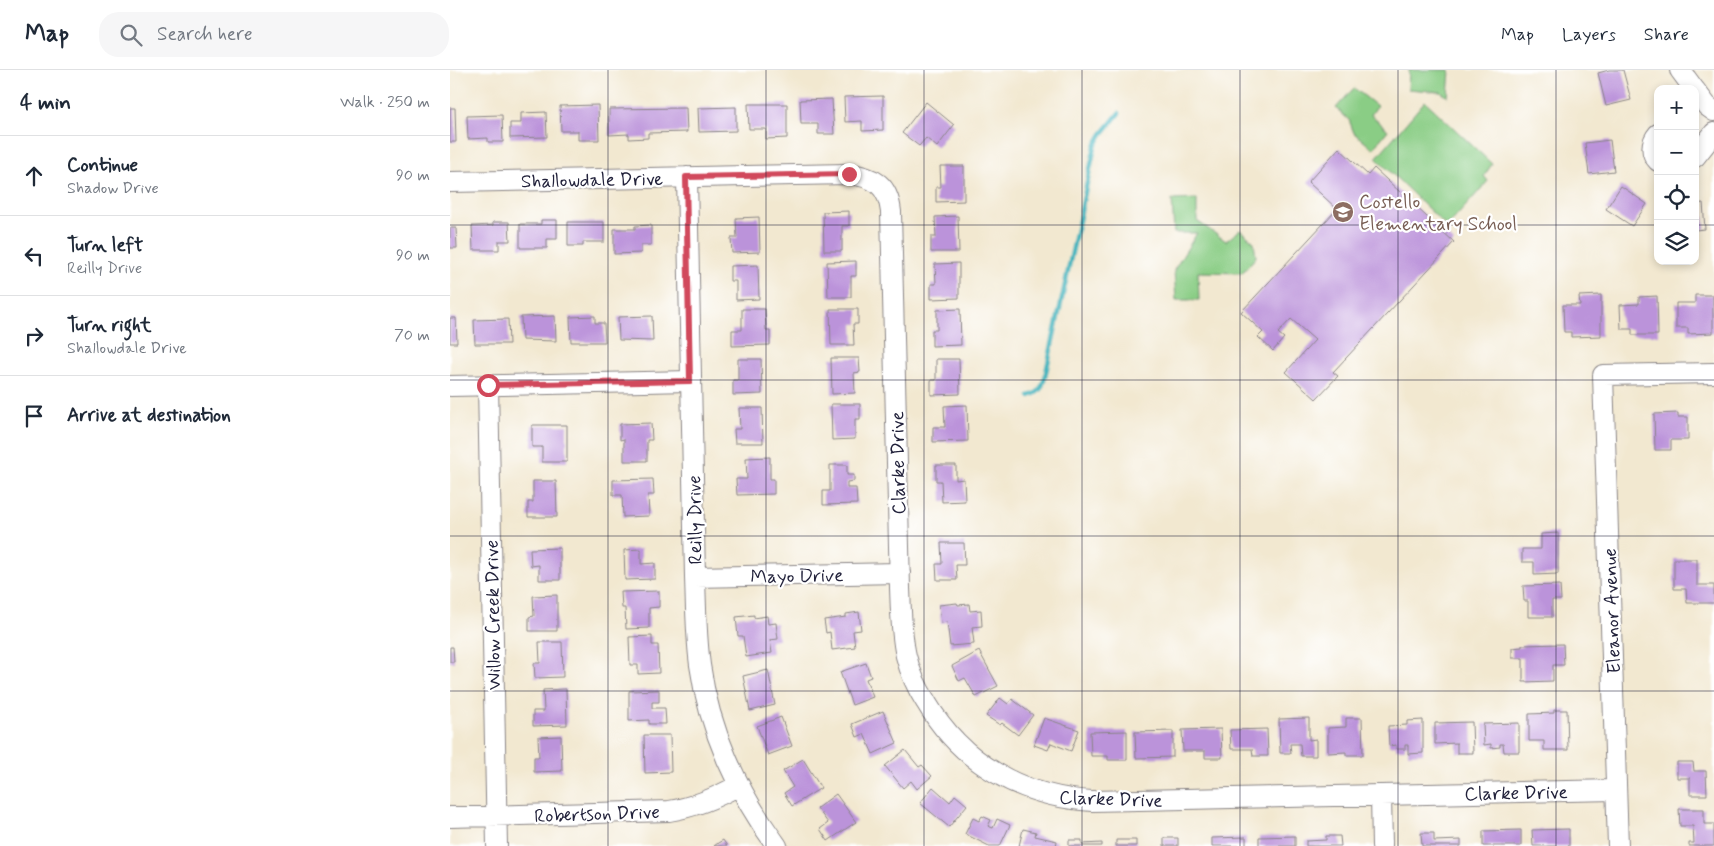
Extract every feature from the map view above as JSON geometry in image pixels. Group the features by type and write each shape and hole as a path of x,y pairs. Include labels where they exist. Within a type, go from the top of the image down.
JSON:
{"street":[{"path":"1680,70 1700,99"},
{"path":"1699,152 1714,133"},
{"path":"1654,138 1652,147 1654,157"},
{"name":"Shallowdale Drive","path":"450,182 849,174 869,178 882,185"},
{"name":"Reilly Drive","path":"686,177 697,632 705,691 712,718 739,785 777,846"},
{"name":"Clarke Drive","path":"882,185 887,194 891,212 901,625 906,656 920,693 933,714 964,750 993,772 1014,783 1052,796 1092,801 1616,790"},
{"name":"Eleanor Avenue","path":"1618,846 1603,375 1714,373"},
{"path":"450,386 690,381"},
{"name":"Willow Creek Drive","path":"488,385 497,846"},
{"name":"Mayo Drive","path":"695,577 900,573"},
{"name":"Robertson Drive","path":"450,817 669,811 711,800 739,785"},
{"path":"1381,795 1382,846"}],"green space":[{"path":"1409,70 1450,70 1448,97 1441,92 1408,89"},
{"path":"1354,88 1377,106 1371,115 1388,130 1373,149 1354,133 1349,120 1336,108"},
{"path":"1425,101 1492,164 1484,176 1488,181 1447,227 1376,158"},
{"path":"1197,199 1197,221 1226,241 1240,230 1254,242 1256,257 1242,273 1198,272 1199,300 1176,300 1174,270 1197,233 1174,233 1172,200"}],"building":[{"path":"1609,70 1623,70 1631,100 1606,106 1598,73"},
{"path":"883,96 883,130 862,131 862,121 845,122 844,97"},
{"path":"832,99 834,134 818,134 818,124 801,124 800,100"},
{"path":"926,102 954,125 937,147 926,138 919,146 902,133"},
{"path":"748,104 787,104 787,138 766,139 766,129 749,129"},
{"path":"598,105 599,140 578,140 578,131 561,131 560,106"},
{"path":"736,107 736,131 699,132 698,108"},
{"path":"450,108 455,108 456,142 450,142"},
{"path":"686,108 687,132 648,133 648,138 629,139 629,134 609,135 609,109"},
{"path":"546,112 547,137 510,138 510,123 521,123 521,113"},
{"path":"502,115 503,142 488,142 488,138 468,139 467,116"},
{"path":"1610,140 1614,171 1589,174 1585,143"},
{"path":"1339,148 1368,175 1374,168 1454,242 1333,372 1338,376 1316,399 1286,372 1315,340 1291,319 1278,333 1284,338 1273,351 1258,337 1263,332 1241,312 1337,209 1308,182"},
{"path":"940,166 964,166 964,201 936,202 936,187 941,187"},
{"path":"1621,186 1647,204 1632,226 1606,209"},
{"path":"1703,203 1705,229 1699,230 1699,204"},
{"path":"849,211 849,226 842,226 842,251 824,251 823,212"},
{"path":"958,216 959,252 931,252 931,237 936,237 935,217"},
{"path":"759,217 760,252 732,253 731,238 737,238 736,218"},
{"path":"541,220 557,220 557,239 547,239 547,248 520,248 520,224 541,224"},
{"path":"493,222 509,222 510,241 499,241 499,250 473,250 472,226 493,225"},
{"path":"568,222 604,222 604,242 583,242 583,246 568,246"},
{"path":"651,225 651,245 641,245 641,253 614,254 614,229 635,229 635,226"},
{"path":"450,228 456,228 457,248 450,248"},
{"path":"856,261 856,276 851,276 851,297 828,297 827,262"},
{"path":"959,263 959,298 931,299 931,284 936,284 935,264"},
{"path":"758,265 759,299 736,300 736,281 730,281 730,266"},
{"path":"1601,295 1601,336 1571,337 1571,332 1564,332 1563,305 1580,305 1579,296"},
{"path":"1695,295 1713,295 1713,333 1688,334 1688,328 1676,328 1676,303 1695,303"},
{"path":"1657,296 1658,335 1632,335 1632,329 1621,329 1620,305 1639,304 1639,297"},
{"path":"742,309 765,309 766,330 770,330 770,345 732,346 732,330 742,330"},
{"path":"830,309 858,309 858,324 853,324 854,345 831,345"},
{"path":"960,309 961,345 932,346 932,330 937,330 937,310"},
{"path":"555,316 556,341 522,340 521,317"},
{"path":"595,316 595,323 604,323 605,342 571,342 570,317"},
{"path":"652,316 653,341 619,340 618,317"},
{"path":"450,318 456,318 457,343 450,343"},
{"path":"508,319 509,344 475,344 474,320"},
{"path":"831,358 859,358 860,372 854,373 855,393 832,394"},
{"path":"738,359 761,359 762,394 733,395 733,380 738,380"},
{"path":"936,359 959,359 960,394 931,395 931,380 936,380"},
{"path":"831,404 860,404 860,419 855,419 855,439 832,440"},
{"path":"967,405 968,441 933,442 933,427 945,427 944,406"},
{"path":"739,408 762,408 763,443 735,443 734,429 740,429"},
{"path":"1678,413 1678,417 1688,417 1688,440 1671,440 1671,450 1655,450 1654,414"},
{"path":"651,423 652,440 647,440 647,461 624,461 624,439 620,440 620,424"},
{"path":"532,425 567,425 567,462 542,462 542,447 532,447"},
{"path":"770,457 770,479 774,479 774,494 737,495 736,479 747,479 746,458"},
{"path":"830,465 847,465 847,475 854,475 854,481 847,482 847,488 856,488 857,504 823,505 823,491 830,491"},
{"path":"936,465 956,465 956,480 964,479 965,501 942,502 941,481 936,481"},
{"path":"653,479 654,495 648,495 649,516 623,517 622,495 613,495 613,480"},
{"path":"533,481 556,481 557,517 528,517 528,502 533,502"},
{"path":"1558,533 1558,574 1534,575 1534,562 1522,562 1522,549 1541,549 1541,534"},
{"path":"941,543 964,543 965,565 956,565 957,580 937,580 936,564 942,564"},
{"path":"560,548 560,580 539,580 539,565 531,566 530,549"},
{"path":"641,549 641,564 655,563 655,579 625,580 624,550"},
{"path":"1674,559 1697,559 1697,585 1714,585 1714,603 1687,603 1686,589 1674,589"},
{"path":"1560,585 1561,600 1552,600 1552,617 1528,617 1528,601 1524,601 1523,586"},
{"path":"659,591 659,607 649,608 649,628 626,629 625,608 622,608 621,592"},
{"path":"557,595 557,631 529,631 529,617 534,616 533,596"},
{"path":"957,603 958,605 969,604 970,611 981,610 982,626 972,627 974,644 950,646 947,622 941,623 939,605"},
{"path":"859,612 861,630 853,631 855,647 832,650 830,632 826,633 824,620 846,617 846,614"},
{"path":"754,615 754,618 767,616 768,624 776,623 778,639 770,640 772,653 746,657 743,636 738,636 736,617"},
{"path":"652,636 652,645 658,645 659,673 638,674 638,665 630,665 629,637"},
{"path":"539,642 562,642 563,677 535,678 534,663 540,663"},
{"path":"1563,644 1564,665 1553,665 1553,681 1523,682 1523,658 1512,658 1512,648 1522,647 1522,645"},
{"path":"450,647 453,647 454,662 450,662"},
{"path":"979,651 998,686 976,697 965,678 959,681 952,666"},
{"path":"866,663 871,677 866,679 873,697 852,705 840,672"},
{"path":"768,670 775,705 750,711 743,676"},
{"path":"566,689 567,725 533,726 533,711 544,711 543,690"},
{"path":"659,690 659,702 652,702 652,708 665,708 666,724 649,724 649,720 629,721 629,691"},
{"path":"1000,698 1008,704 1012,699 1033,715 1018,735 1002,723 1000,725 986,716"},
{"path":"1554,710 1567,710 1568,750 1544,750 1544,741 1529,741 1529,714 1554,713"},
{"path":"883,711 897,743 873,754 864,734 857,737 852,724"},
{"path":"781,717 792,746 768,755 757,726"},
{"path":"1044,718 1079,730 1071,751 1051,743 1048,750 1034,745"},
{"path":"1309,718 1309,740 1316,739 1316,756 1301,756 1300,744 1290,744 1291,753 1280,753 1279,719"},
{"path":"1346,718 1362,718 1363,755 1346,755 1346,752 1328,753 1328,728 1346,727"},
{"path":"1423,720 1423,753 1408,754 1408,745 1405,745 1405,749 1396,749 1396,745 1389,746 1388,726 1407,725 1407,721"},
{"path":"1472,722 1473,753 1457,753 1457,743 1435,744 1435,723"},
{"path":"1519,723 1519,752 1504,752 1503,744 1500,744 1500,747 1491,748 1491,744 1484,745 1483,724"},
{"path":"1221,729 1222,758 1205,758 1205,751 1183,751 1182,730"},
{"path":"1267,729 1268,756 1253,756 1252,749 1231,749 1230,730"},
{"path":"1127,731 1127,760 1108,760 1108,756 1091,756 1090,732"},
{"path":"1173,731 1173,757 1136,758 1135,732"},
{"path":"644,735 670,735 671,772 645,773"},
{"path":"561,736 562,771 534,772 534,757 539,757 538,737"},
{"path":"905,750 919,767 922,765 932,776 917,789 911,781 903,788 885,766"},
{"path":"803,759 821,788 792,806 784,793 793,787 783,771"},
{"path":"1677,762 1693,762 1694,771 1706,771 1707,795 1690,795 1690,778 1677,778"},
{"path":"933,787 950,802 955,795 967,805 949,827 920,803"},
{"path":"836,794 856,822 828,841 820,829 828,823 817,808"},
{"path":"1679,809 1704,809 1704,824 1714,824 1714,846 1689,846 1689,843 1694,843 1693,826 1680,826"},
{"path":"982,816 991,820 988,826 993,828 997,819 1010,825 1000,846 989,846 965,834 973,818 979,821"},
{"path":"1023,829 1036,832 1035,836 1057,841 1056,846 1019,846"},
{"path":"1569,829 1569,846 1533,846 1532,830"},
{"path":"1521,830 1521,846 1483,846 1483,831"},
{"path":"1421,833 1434,833 1434,841 1461,840 1461,846 1422,846"},
{"path":"1295,836 1295,846 1259,846 1259,837"},
{"path":"1326,836 1340,836 1341,846 1306,846 1306,841 1326,840"},
{"path":"1246,837 1246,846 1212,846 1212,838"},
{"path":"1164,838 1178,838 1178,846 1164,846"},
{"path":"723,840 727,846 714,846 718,843"},
{"path":"1069,840 1082,840 1082,844 1102,843 1102,846 1069,846"},
{"path":"1116,840 1136,840 1136,846 1116,846"}],"waterway":[{"path":"1029,396 1040,390 1045,377 1095,146 1119,113"}],"place":[{"name":"Costello Elementary School","path":"1343,212"}],"route":[{"path":"488,385 690,381 686,177 849,174"}]}
